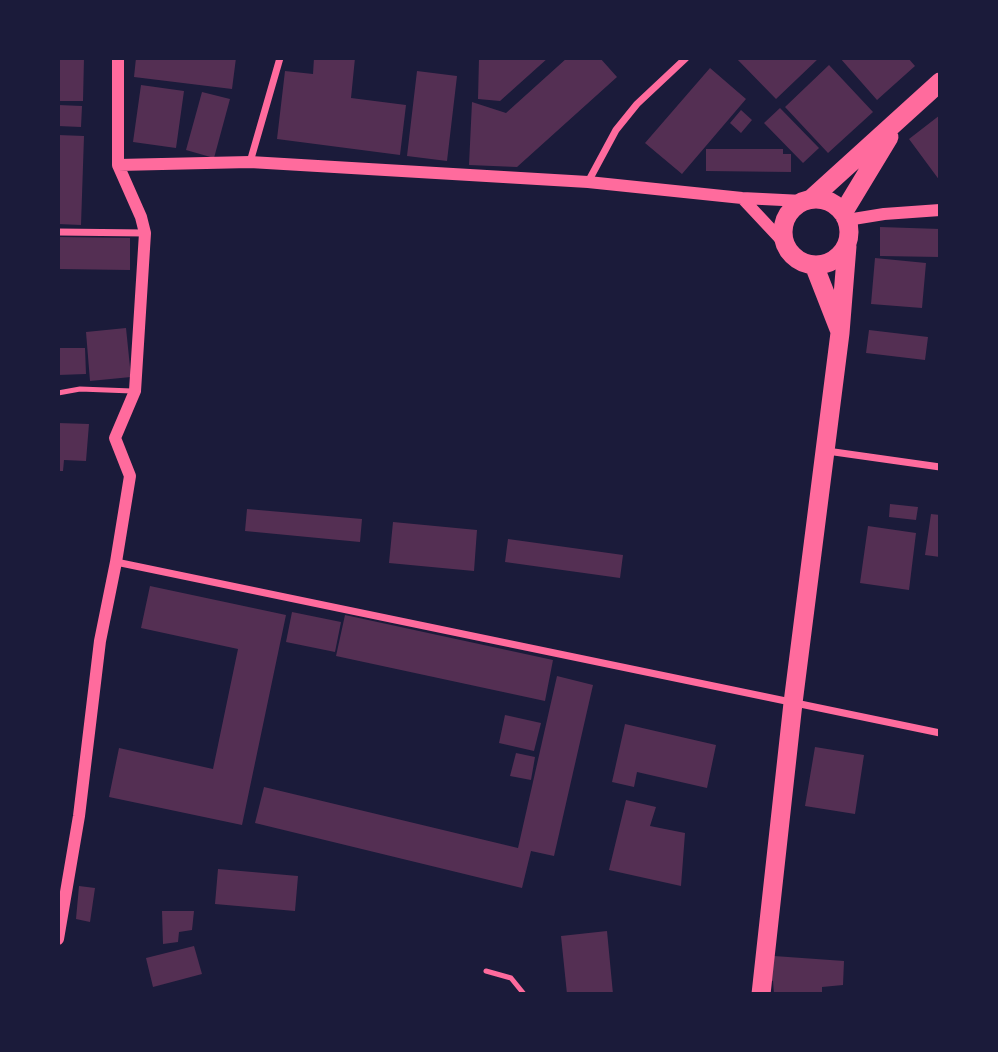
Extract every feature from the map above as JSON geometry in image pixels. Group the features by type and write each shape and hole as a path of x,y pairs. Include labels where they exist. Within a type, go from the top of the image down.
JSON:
{"highway":[{"path":"847,246 843,253 830,262 814,265 803,262 793,255 786,245 784,225 788,215 940,82"},
{"path":"845,217 898,121"},
{"path":"761,994 793,704 840,333 849,237 845,217 832,203 807,200"},
{"path":"814,265 840,333"}],"street":[{"path":"58,939 79,816 100,641 117,562 130,476 115,438 135,391 145,233 141,217 118,165 118,58"},
{"path":"250,162 280,58"},
{"path":"588,182 616,130 637,104 686,58"},
{"path":"118,165 250,162 588,182 741,198 807,200"},
{"path":"741,198 786,245"},
{"path":"845,217 940,210"},
{"path":"58,232 145,233"},
{"path":"825,450 940,467"},
{"path":"117,562 940,733"}],"lane":[{"path":"58,393 80,389 135,391"},
{"path":"486,971 511,978 524,994"}],"building":[{"path":"58,58 84,58 83,101 58,101"},
{"path":"136,58 236,58 232,89 134,77"},
{"path":"314,58 355,58 351,98 406,105 400,155 277,139 285,71 313,74"},
{"path":"479,58 548,58 500,101 478,99"},
{"path":"567,58 600,58 617,77 517,167 469,165 472,102 506,113"},
{"path":"736,58 819,58 776,99"},
{"path":"840,58 908,58 915,66 877,100"},
{"path":"829,65 873,112 828,153 785,107"},
{"path":"710,68 746,99 682,174 645,143"},
{"path":"417,71 457,76 447,161 407,156"},
{"path":"141,85 184,91 176,148 133,142"},
{"path":"202,92 230,99 214,158 186,150"},
{"path":"58,105 82,106 81,127 58,126"},
{"path":"780,108 819,148 803,163 764,123"},
{"path":"741,110 752,120 741,133 730,123"},
{"path":"940,115 940,181 909,139"},
{"path":"58,135 84,136 81,225 58,224"},
{"path":"706,149 783,149 783,154 791,154 791,172 706,171"},
{"path":"880,227 940,229 940,257 880,256"},
{"path":"58,237 130,238 130,270 58,269"},
{"path":"875,258 926,263 922,308 871,304"},
{"path":"126,328 131,377 90,381 86,332"},
{"path":"869,330 928,337 925,360 866,353"},
{"path":"58,348 85,348 86,374 58,375"},
{"path":"58,423 89,424 86,461 64,460 63,471 58,471"},
{"path":"890,504 918,507 916,520 889,517"},
{"path":"247,509 362,519 360,542 245,531"},
{"path":"931,514 940,515 940,557 925,555"},
{"path":"393,522 477,530 474,571 389,563"},
{"path":"868,526 916,533 909,590 860,583"},
{"path":"508,539 623,555 620,578 505,562"},
{"path":"150,586 286,615 242,825 109,797 119,748 213,769 238,649 141,628"},
{"path":"292,612 341,622 335,652 286,642"},
{"path":"345,615 553,660 545,701 336,656"},
{"path":"557,676 593,685 554,856 531,851 522,888 255,823 264,787 518,848"},
{"path":"505,715 541,723 534,751 499,743"},
{"path":"625,724 716,745 707,788 637,772 634,787 612,782"},
{"path":"815,747 864,755 855,814 805,806"},
{"path":"516,753 535,757 531,780 510,776"},
{"path":"626,800 656,807 650,826 685,833 681,886 609,870"},
{"path":"218,869 298,876 295,911 215,904"},
{"path":"79,886 95,888 90,922 76,919"},
{"path":"162,911 194,911 192,930 179,932 178,942 163,944"},
{"path":"607,931 613,994 567,994 561,936"},
{"path":"194,946 202,974 153,987 146,958"},
{"path":"774,956 844,961 843,985 822,987 822,994 774,994 773,981 765,980"}]}
